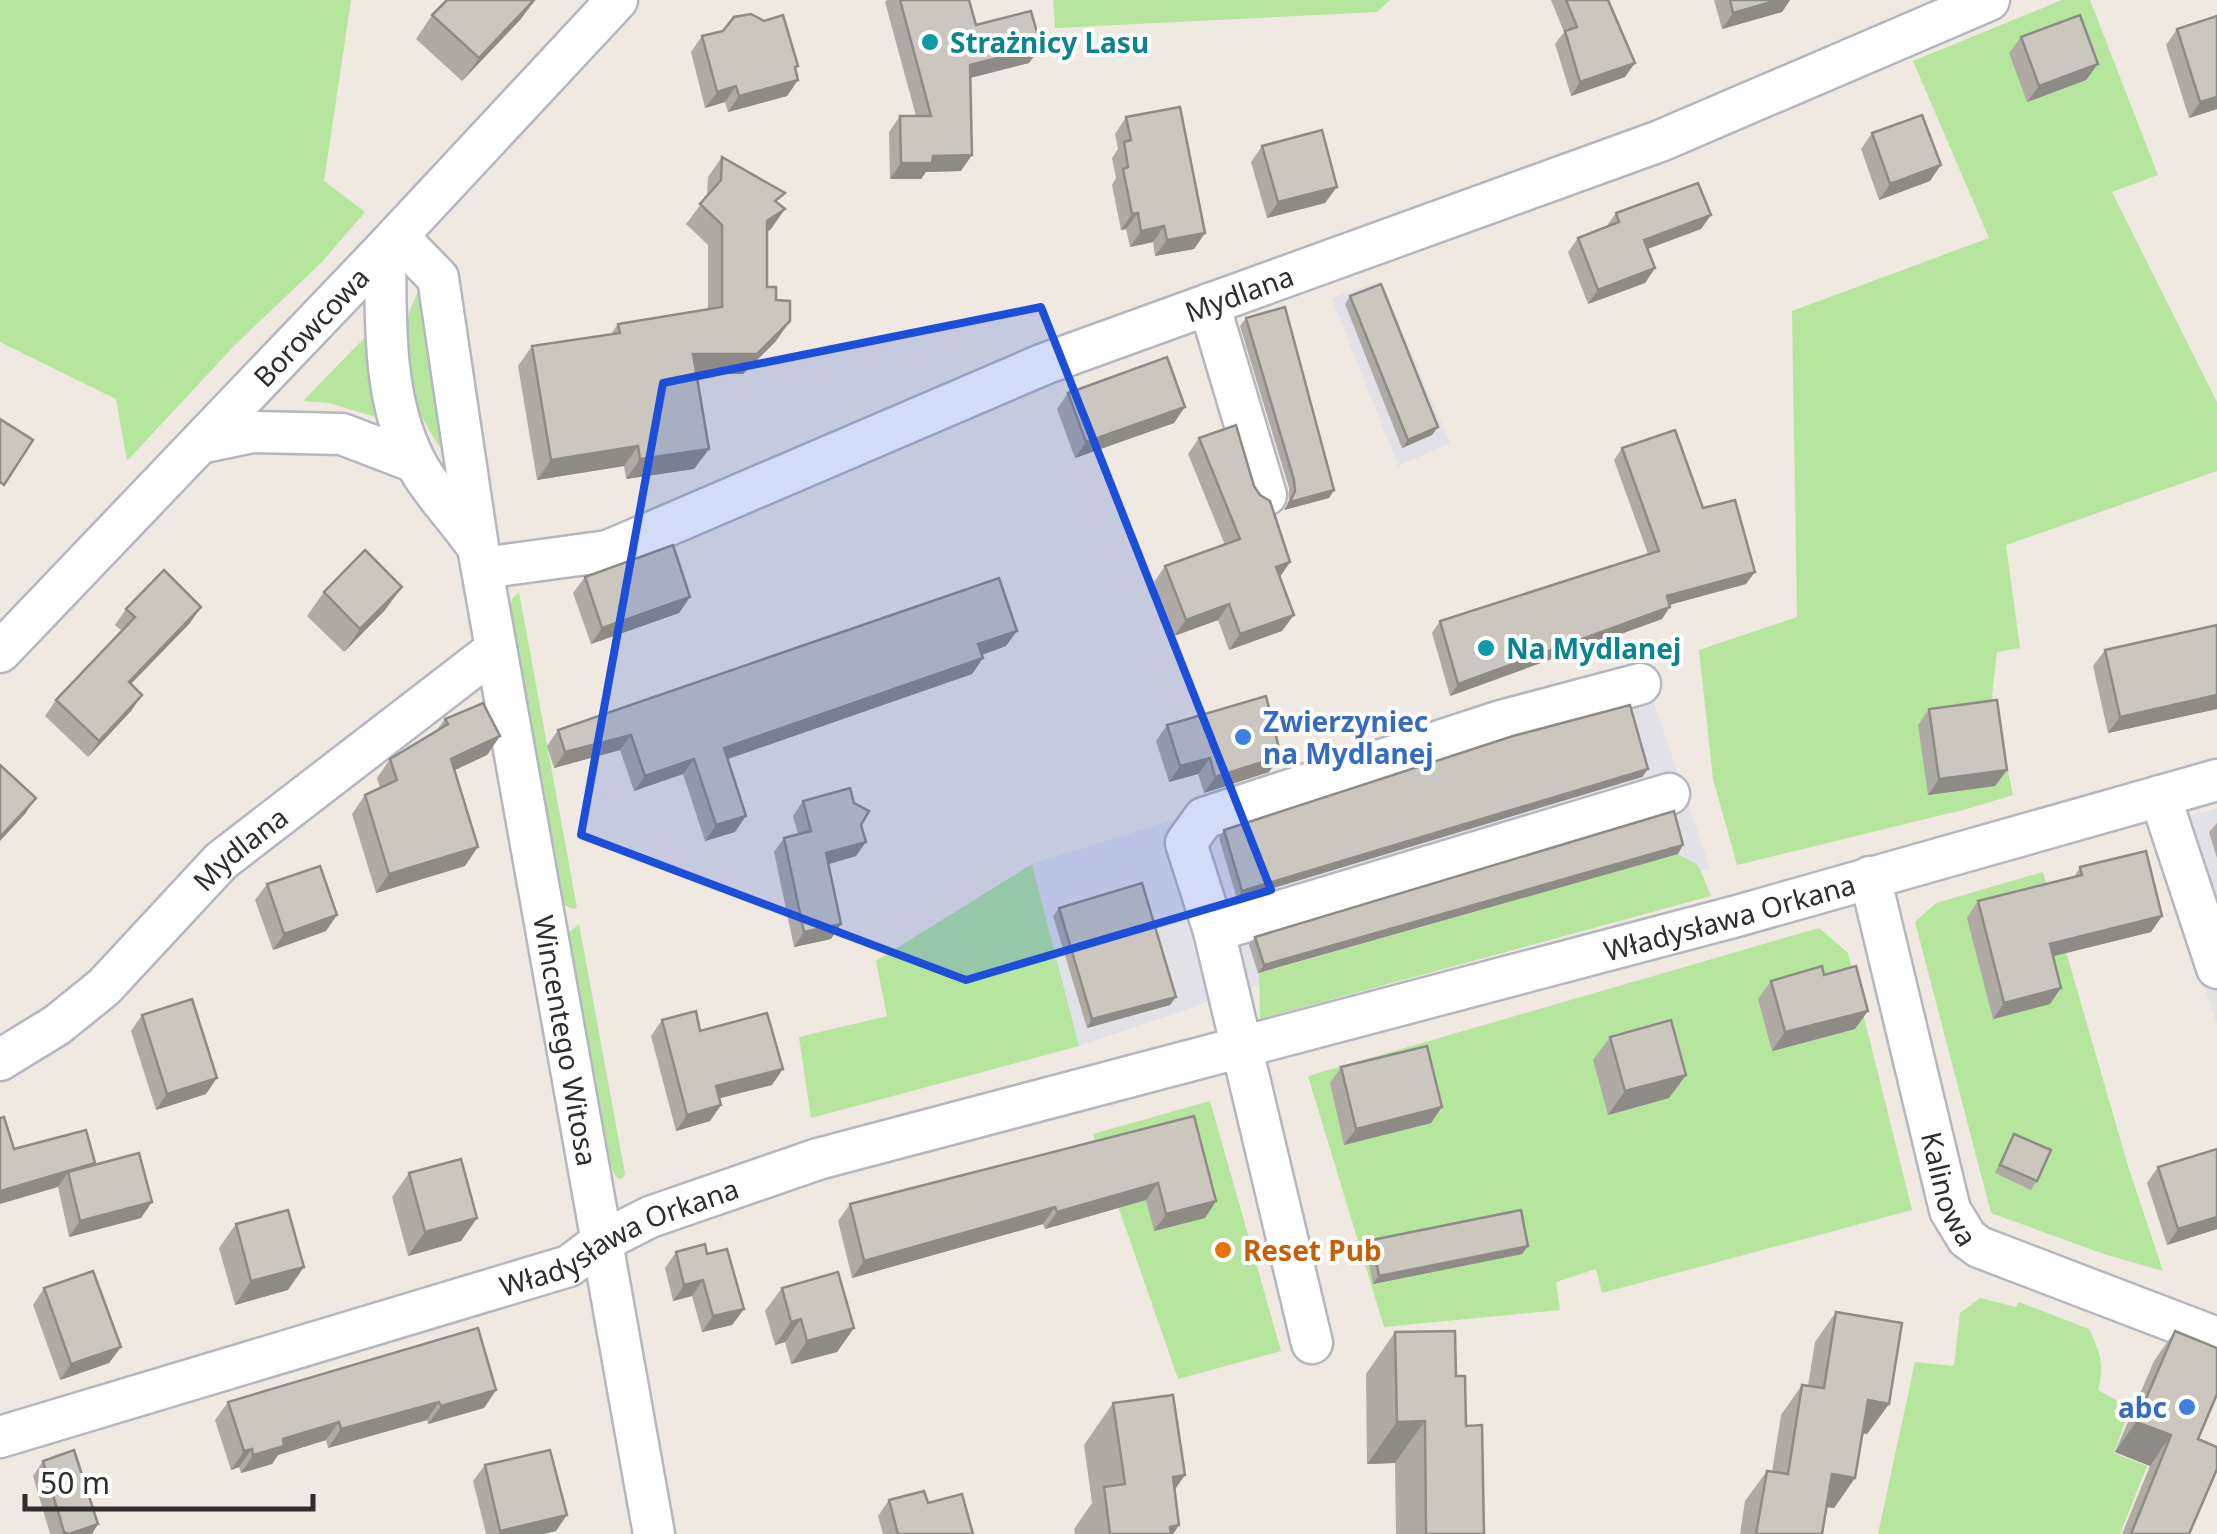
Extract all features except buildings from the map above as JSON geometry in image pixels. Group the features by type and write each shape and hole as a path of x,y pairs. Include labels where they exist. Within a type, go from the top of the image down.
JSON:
{"street":[{"name":"Borowcowa","path":"0,652 617,0"},
{"name":"Mydlana","path":"481,558 608,550 1044,364 1660,141 1989,0"},
{"name":"Wincentego Witosa","path":"441,187 438,278 481,558 654,1534"},
{"name":"Wincentego Witosa","path":"391,242 387,346 392,391 415,462 481,558"},
{"path":"391,242 438,278"},
{"path":"1209,304 1266,494"},
{"path":"200,443 252,432 342,434 415,462"},
{"name":"Mydlana","path":"0,1060 57,1026 104,987 221,861 496,648"},
{"path":"1312,1344 1214,931 1186,843 1204,818 1483,726 1640,684"},
{"name":"Władysława Orkana","path":"0,1436 569,1266 601,1242 664,1212 818,1159 1737,916 2217,780"},
{"path":"1214,931 1670,794"},
{"path":"2160,796 2217,968"},
{"name":"Kalinowa","path":"1870,877 1950,1210 1958,1227 1979,1247 2217,1338"}],"highlighted area":[{"path":"1041,307 1271,890 966,980 581,835 663,383"}],"shaded area":[{"path":"1381,281 1450,443 1398,466 1332,298"},
{"path":"1644,673 1710,869 1264,983 1079,1046 1032,864"},
{"path":"2217,808 2217,1024 2152,827"}],"green space":[{"path":"0,0 351,0 324,181 365,212 322,262 235,345 127,461 116,399 0,342"},
{"path":"1053,0 1390,0 1377,12 1055,28"},
{"path":"2062,0 2090,0 2158,175 2112,192 2217,402 2217,471 2006,545 2020,648 1997,652 1992,695 2013,795 1737,865 1713,779 1699,650 1797,617 1792,311 1989,238 1913,61"},
{"path":"423,284 449,460 423,419 407,375 405,330"},
{"path":"376,326 391,422 330,403 303,401"},
{"path":"519,592 577,908 572,909 561,903 509,614 512,599"},
{"path":"1678,854 1698,865 1711,896 1260,1019 1259,973"},
{"path":"1032,864 1079,1046 811,1118 799,1037 887,1016 876,961"},
{"path":"2043,872 2128,1166 2163,1271 1991,1213 1915,922 1936,903"},
{"path":"579,924 625,1174 622,1179 612,1170 567,934"},
{"path":"1819,928 1848,953 1912,1210 1602,1293 1596,1269 1556,1282 1560,1310 1384,1327 1308,1076"},
{"path":"1210,1101 1281,1351 1178,1379 1093,1134"},
{"path":"1980,1298 2016,1307 2019,1302 2089,1329 2100,1359 2098,1390 2130,1408 2114,1453 2147,1466 2120,1534 1878,1534 1915,1362 1954,1366 1960,1313"}],"place":[{"name":"Strażnicy Lasu","path":"930,42"},
{"name":"Na Mydlanej","path":"1486,648"},
{"name":"Zwierzyniec na Mydlanej","path":"1243,737"},
{"name":"Reset Pub","path":"1223,1250"},
{"name":"abc","path":"2187,1407"}]}
